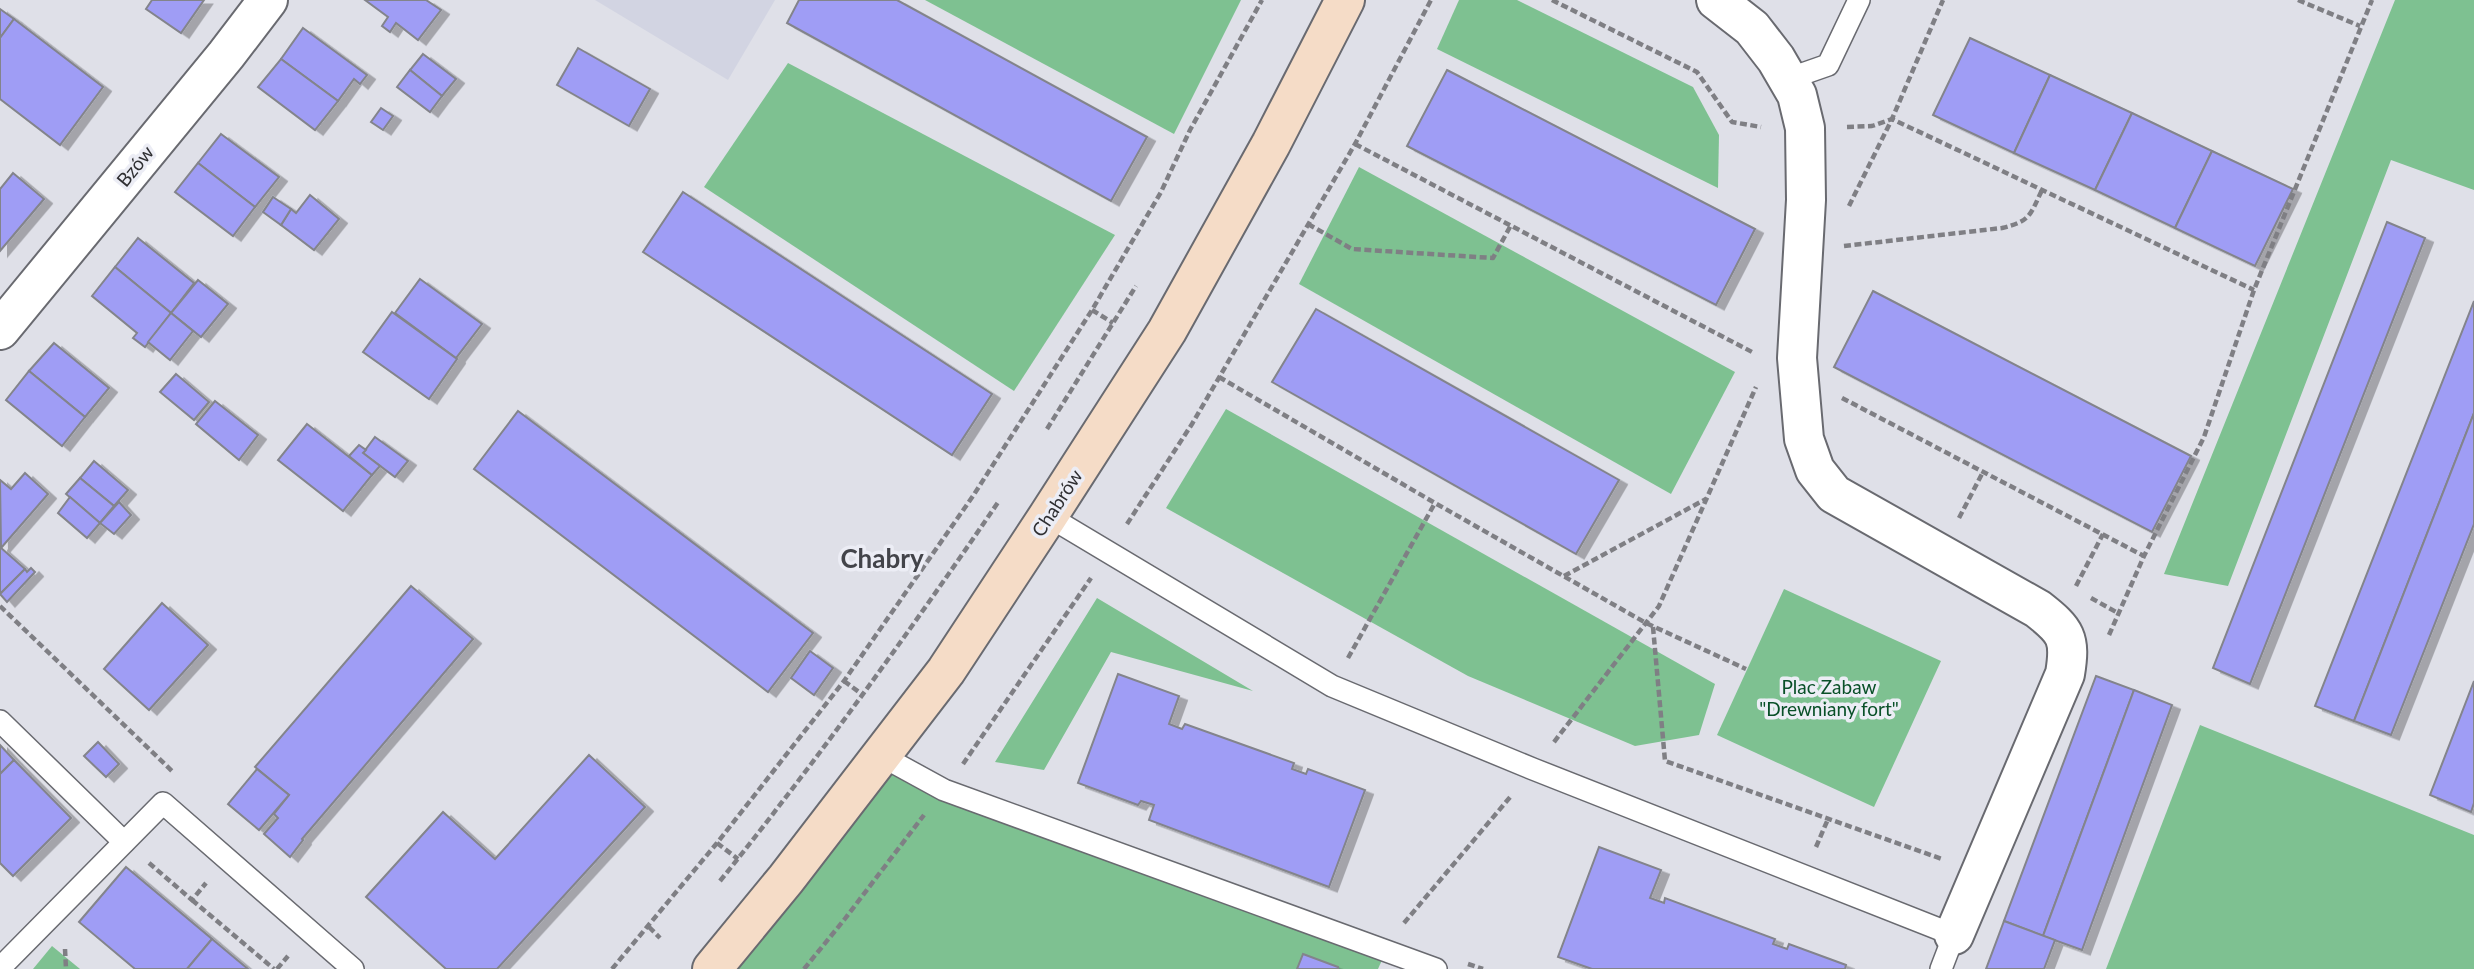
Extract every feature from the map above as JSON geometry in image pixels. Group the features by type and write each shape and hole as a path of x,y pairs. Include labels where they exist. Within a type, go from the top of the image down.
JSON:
{"street":[{"name":"Bzów","path":"0,330 268,0"},
{"name":"Chabrów","path":"712,969 786,879 946,671 1048,516 1167,331 1271,144 1345,0"},
{"path":"1716,0 1752,28 1776,59 1797,95 1805,128 1806,200 1797,358 1783,367 1815,470 1834,494 2038,609 2059,626 2069,648 2065,674 1948,952"}],"lane":[{"path":"1788,79 1828,65 1859,0"},
{"path":"1048,516 1332,686 1533,769 1948,952"},
{"path":"0,721 124,842"},
{"path":"880,755 944,790 1436,969"},
{"path":"0,968 163,803 353,969"}],"path":[{"path":"612,969 717,843 844,681 972,496 1092,310 1161,192 1190,131 1262,0"},
{"path":"804,969 944,790 1109,552 1192,424 1377,106 1431,0"},
{"path":"1552,0 1698,72 1732,122 1775,130 1872,126 1892,119 2254,290"},
{"path":"1846,212 1892,119 1942,0"},
{"path":"2298,0 2360,26"},
{"path":"2105,647 2119,609 2204,437 2254,290 2372,0"},
{"path":"1355,144 2144,556"},
{"path":"1802,268 1831,261 1829,248 2021,223 2029,218 2042,190"},
{"path":"1308,224 1352,249 1493,258 1511,225"},
{"path":"1047,429 1136,286"},
{"path":"1092,310 1113,323"},
{"path":"1659,606 1706,498 1783,367"},
{"path":"1219,377 1434,503 1653,626 1746,669"},
{"path":"1955,525 1983,472"},
{"path":"1564,576 1706,498"},
{"path":"720,881 786,799 863,695 999,501"},
{"path":"1332,686 1434,503"},
{"path":"2074,589 2102,534"},
{"path":"0,606 173,772"},
{"path":"1653,626 1665,761 1980,873"},
{"path":"844,681 863,695"},
{"path":"124,842 274,969"},
{"path":"717,843 738,859"},
{"path":"192,900 227,859"},
{"path":"649,927 660,938"}],"shaded area":[{"path":"595,0 775,0 728,80"}],"green space":[{"path":"925,0 1241,0 1174,134"},
{"path":"1459,0 1517,0 1693,87 1719,135 1718,188 1437,49"},
{"path":"2395,0 2474,0 2474,190 2391,160 2228,586 2164,574"},
{"path":"788,63 1115,235 1014,391 704,187"},
{"path":"1359,167 1735,372 1671,494 1299,284"},
{"path":"1226,409 1715,684 1699,735 1635,746 1468,676 1166,508"},
{"name":"Plac Zabaw \"Drewniany fort\"","path":"1784,589 1941,661 1874,807 1717,735"},
{"path":"1097,598 1253,691 1111,652 1044,770 995,762"},
{"path":"2200,725 2474,835 2474,969 2106,969"},
{"path":"880,755 1386,951 1378,969 712,969"},
{"path":"52,946 80,969 33,969"}],"building":[{"path":"152,0 204,0 181,33 146,9"},
{"path":"365,0 426,0 441,10 418,40 396,23 390,32 382,26 388,17"},
{"path":"799,0 897,0 1147,137 1111,201 787,23"},
{"path":"0,9 14,19 0,38"},
{"path":"14,19 103,87 60,145 0,99 0,38"},
{"path":"303,28 367,75 360,84 354,79 338,101 281,59"},
{"path":"1970,38 2050,75 2014,153 1933,115"},
{"path":"578,48 650,89 629,126 557,85"},
{"path":"423,54 456,79 442,96 410,70"},
{"path":"281,59 338,101 315,130 258,87"},
{"path":"410,70 442,96 430,112 397,87"},
{"path":"1447,70 1755,229 1716,305 1407,146"},
{"path":"2050,75 2132,113 2095,190 2014,153"},
{"path":"381,108 393,116 383,130 371,122"},
{"path":"2132,113 2212,151 2175,228 2095,190"},
{"path":"221,134 279,177 255,207 198,163"},
{"path":"2212,151 2293,189 2255,266 2175,228"},
{"path":"198,163 255,207 233,236 175,192"},
{"path":"13,173 44,199 0,251 0,189"},
{"path":"683,192 992,394 952,455 643,252"},
{"path":"310,195 339,219 314,250 281,225 291,209 296,213"},
{"path":"273,197 291,209 281,225 263,212"},
{"path":"2387,222 2425,238 2250,684 2213,668"},
{"path":"138,238 194,283 171,313 115,267"},
{"path":"115,267 171,313 145,347 133,338 137,333 92,296"},
{"path":"420,279 482,324 456,358 395,313"},
{"path":"198,280 228,304 201,337 171,313"},
{"path":"1873,291 2191,456 2152,532 1834,367"},
{"path":"2474,301 2474,413 2354,721 2315,706"},
{"path":"1316,309 1619,480 1576,554 1272,382"},
{"path":"392,312 457,359 429,399 363,352"},
{"path":"171,313 193,331 170,360 148,342"},
{"path":"54,343 109,388 85,417 29,371"},
{"path":"29,371 85,417 62,446 6,400"},
{"path":"176,374 209,402 194,420 160,392"},
{"path":"215,401 258,435 239,460 196,424"},
{"path":"518,411 813,633 768,692 474,469"},
{"path":"2474,413 2474,524 2391,735 2354,721"},
{"path":"307,424 372,475 343,511 278,460"},
{"path":"375,437 408,461 395,477 363,453"},
{"path":"359,445 366,450 363,453 380,466 372,475 349,456"},
{"path":"94,461 128,490 114,506 80,478"},
{"path":"25,473 48,494 1,548 0,480 11,489"},
{"path":"80,478 114,506 100,523 66,494"},
{"path":"70,497 100,523 87,538 58,513"},
{"path":"119,502 131,515 114,534 100,523"},
{"path":"0,547 25,569 0,594"},
{"path":"31,568 35,572 7,602 0,594 25,569 27,572"},
{"path":"411,586 473,639 302,839 290,857 264,834 278,818 274,814 289,795 255,767"},
{"path":"162,603 208,645 149,710 104,669"},
{"path":"810,651 833,668 814,695 791,678"},
{"path":"1118,674 1179,696 1169,724 1182,729 1185,724 1294,763 1292,769 1306,774 1308,769 1365,790 1329,887 1149,820 1154,805 1141,801 1138,805 1078,783"},
{"path":"2096,676 2134,690 2043,936 2004,921"},
{"path":"2474,681 2474,803 2471,812 2430,795"},
{"path":"2134,690 2172,705 2082,950 2043,936"},
{"path":"98,742 119,764 106,777 84,756"},
{"path":"0,745 14,760 0,774"},
{"path":"589,755 645,807 497,969 446,969 366,897 443,812 495,859"},
{"path":"14,760 71,818 13,876 0,863 0,774"},
{"path":"257,769 289,795 259,830 228,804"},
{"path":"1599,847 1661,870 1650,898 1664,903 1665,898 1775,939 1773,944 1787,949 1789,944 1846,965 1845,969 1592,969 1558,957"},
{"path":"126,867 212,939 187,969 135,969 79,922"},
{"path":"2004,921 2055,940 2044,969 1986,969"},
{"path":"212,939 248,969 187,969"},
{"path":"1303,954 1338,967 1338,969 1297,969"}],"district":[{"name":"Chabry","path":"882,559"}]}
